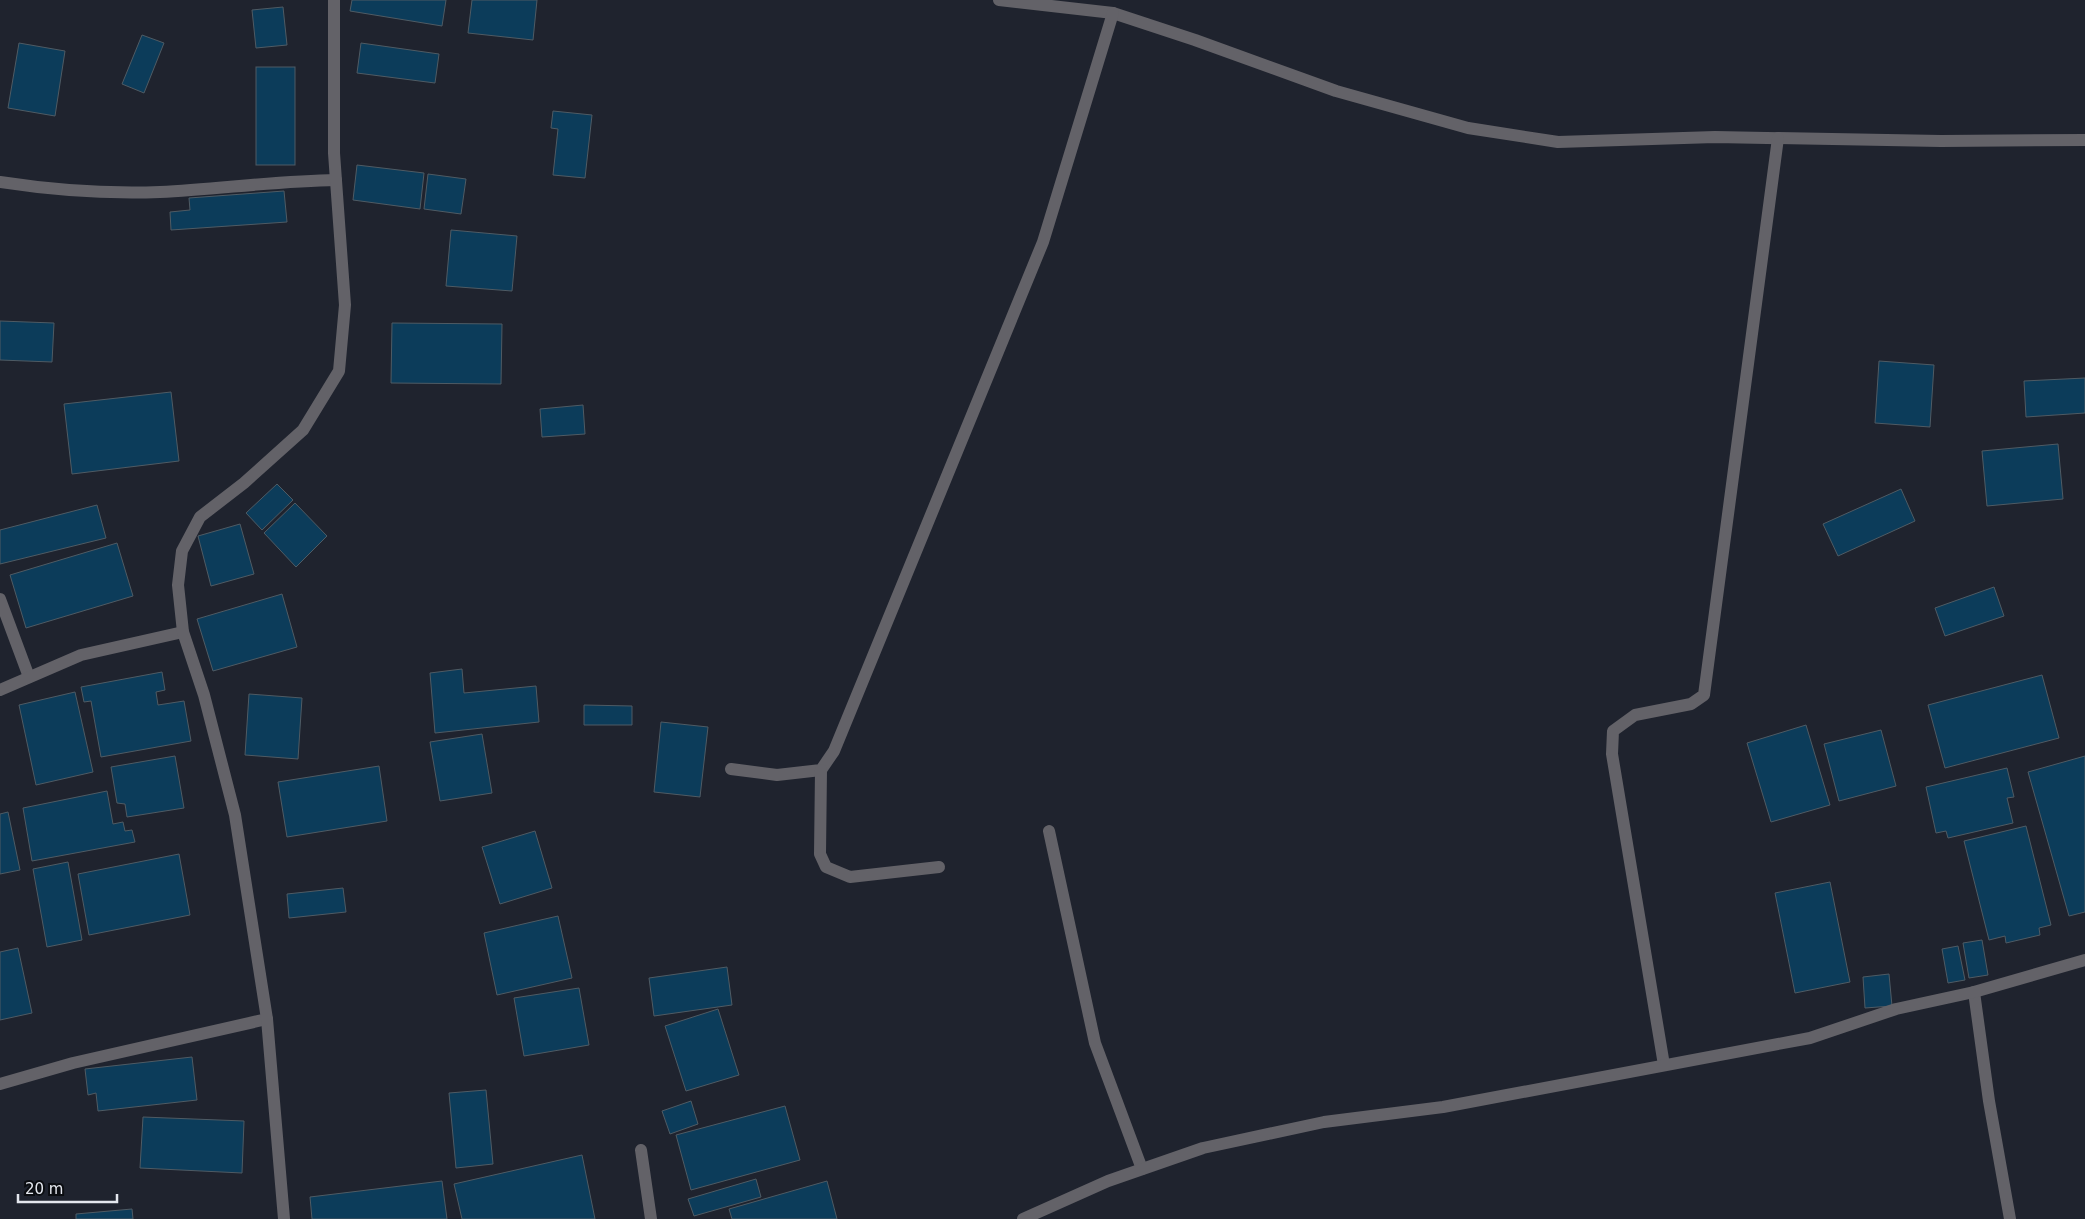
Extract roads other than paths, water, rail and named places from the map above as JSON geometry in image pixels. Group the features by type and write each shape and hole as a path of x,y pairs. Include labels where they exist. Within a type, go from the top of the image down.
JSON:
{"street":[{"path":"284,1219 267,1019 235,815 204,695 183,632 178,585 182,551 200,517 244,483 303,430 339,371 345,305 336,180 334,0"},
{"path":"999,0 1113,13 1196,40 1336,91 1468,128 1558,142 1715,137 1941,141 2085,140"},
{"path":"939,867 850,878 826,867 820,854 821,770 834,751 1043,242 1113,13"},
{"path":"1664,1065 1612,754 1613,731 1634,715 1691,704 1704,695 1778,138"},
{"path":"0,182 80,190 160,192 285,181 336,180"},
{"path":"0,599 28,678"},
{"path":"0,690 81,655 183,632"},
{"path":"731,769 777,775 821,770"},
{"path":"1049,831 1095,1043 1142,1169"},
{"path":"1023,1219 1108,1181 1203,1148 1324,1122 1443,1107 1810,1038 1896,1009 1974,992 2085,960"},
{"path":"1974,992 1989,1101 2010,1219"},
{"path":"0,1084 73,1063 267,1019"},
{"path":"641,1150 651,1219"}]}
